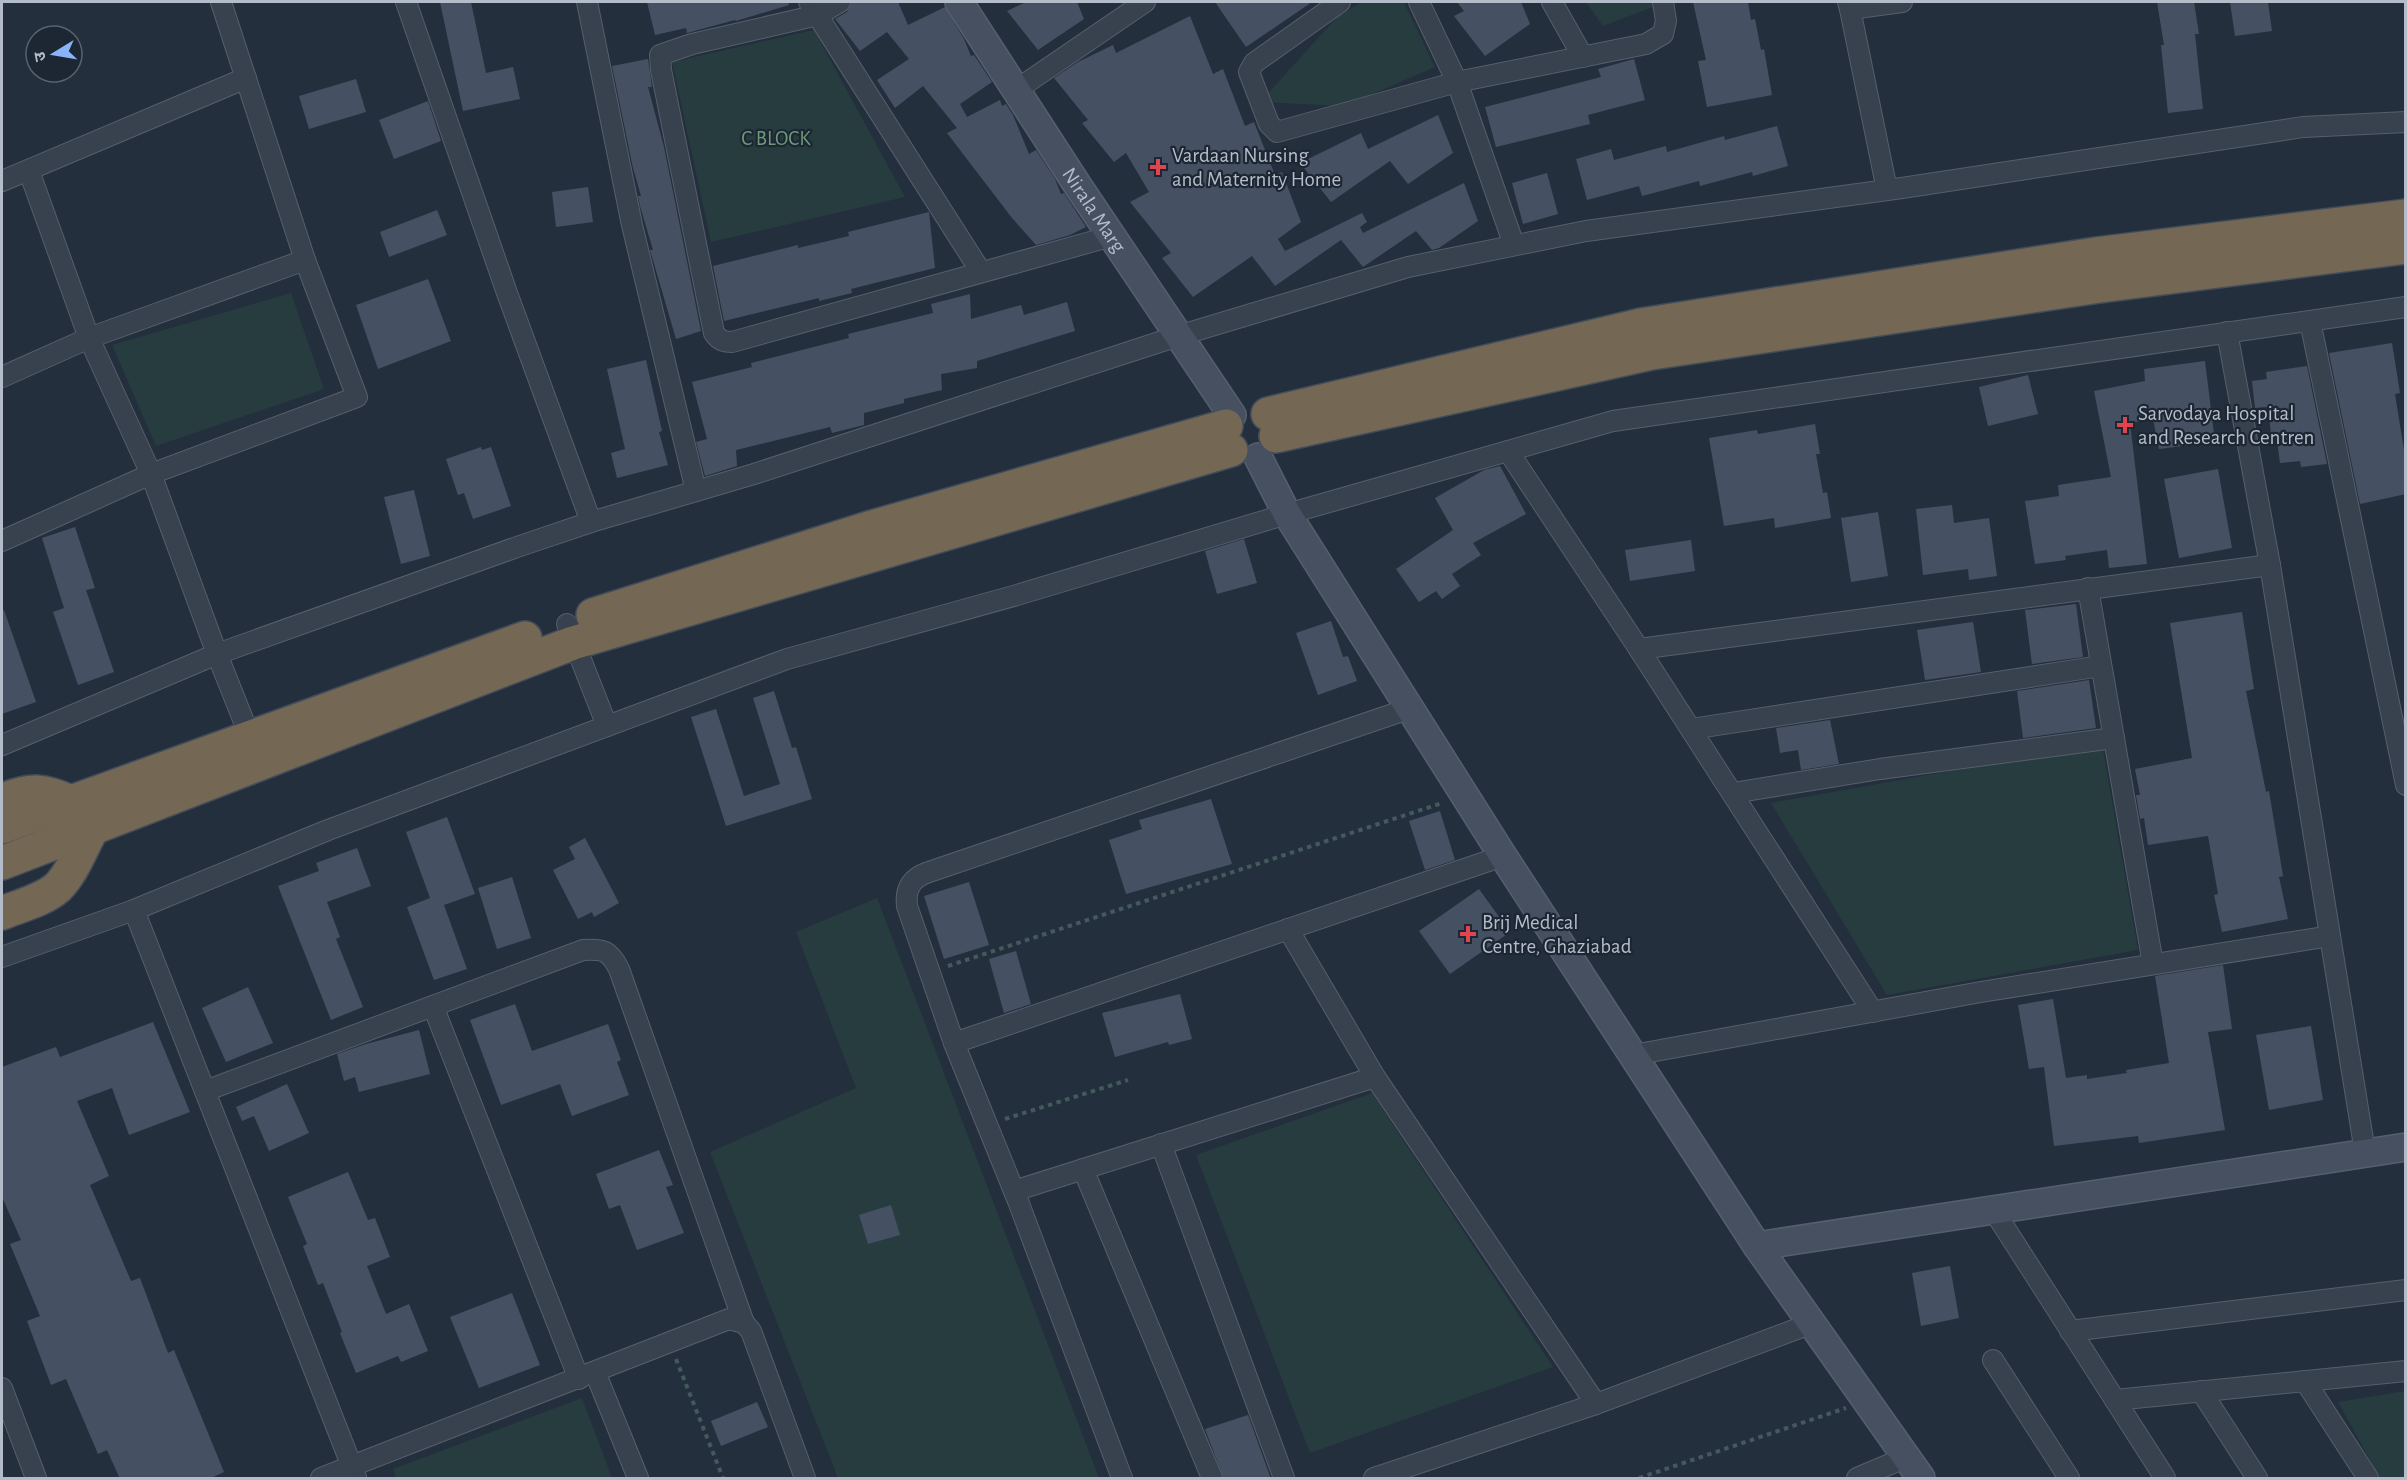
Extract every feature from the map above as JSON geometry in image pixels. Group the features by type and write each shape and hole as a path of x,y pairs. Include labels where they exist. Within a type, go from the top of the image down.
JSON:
{"highway":[{"path":"2,827 250,737 570,633 872,527 1248,433 1641,325 2096,254 2406,216"},
{"path":"1248,433 1652,353 2100,286 2406,247"},
{"path":"2,863 92,829 570,633"},
{"path":"2,800 43,790 71,802"},
{"path":"2,913 56,888 65,878 92,829"}],"street":[{"path":"2,541 151,474 357,397 305,260 221,2"},
{"path":"406,2 507,293 591,522"},
{"path":"587,2 632,225 696,491"},
{"path":"840,2 660,55 661,70 714,333 724,342 732,342 1112,236"},
{"name":"Nirala Marg","path":"958,2 1178,336 1248,433 1287,514 1503,856 1757,1246 1914,1468"},
{"path":"1016,90 1145,2"},
{"path":"1340,2 1254,63 1249,72 1269,124 1277,132 1457,82 1646,44 1662,34 1666,21 1663,2"},
{"path":"1419,2 1457,82 1514,245"},
{"path":"1552,2 1583,57"},
{"path":"1887,190 1849,5 1902,2"},
{"path":"814,8 981,272"},
{"path":"2,181 246,78"},
{"path":"2,745 217,654 591,522 754,474 1178,336 1408,267 1586,231 1887,190 2303,128 2406,122"},
{"path":"28,171 89,338 151,474 250,737"},
{"path":"2,377 89,338 305,260"},
{"path":"2,957 134,910 328,830 787,658 1017,595 1613,420 2227,332 2405,312"},
{"path":"2310,321 2406,784"},
{"path":"2227,332 2270,565 2365,1152"},
{"path":"1508,451 1733,793 1873,1012"},
{"path":"1639,649 2270,565"},
{"path":"2088,588 2153,964"},
{"path":"570,633 607,726"},
{"path":"1691,729 2101,666"},
{"path":"1122,1479 1014,1191 954,1043 906,898 914,878 1411,708"},
{"path":"1733,793 1880,769 2114,738"},
{"path":"954,1043 1503,856"},
{"path":"134,910 355,1473"},
{"path":"1288,929 1375,1077 1596,1404"},
{"path":"1634,1055 2153,964 2330,936"},
{"path":"205,1091 583,950 599,949 612,955 619,969 744,1323 751,1331 805,1479"},
{"path":"433,1006 587,1375 638,1479"},
{"path":"1014,1191 1375,1077"},
{"path":"1161,1144 1284,1479"},
{"path":"1757,1246 2406,1147"},
{"path":"1083,1169 1212,1479"},
{"path":"1994,1211 2165,1479"},
{"path":"2070,1330 2406,1290"},
{"path":"321,1479 355,1473 721,1321 736,1320 744,1323"},
{"path":"1374,1479 1596,1404 1810,1324"},
{"path":"1993,1360 2069,1479"},
{"path":"2115,1400 2406,1371"},
{"path":"2305,1381 2367,1479"},
{"path":"2,1388 36,1479"},
{"path":"2201,1391 2257,1479"},
{"path":"1857,1479 1914,1468"}],"path":[{"path":"930,972 1466,795"},
{"path":"987,1125 1128,1080"},
{"path":"669,1342 723,1479"},
{"path":"1639,1479 1867,1401"}],"green space":[{"path":"1362,2 1404,2 1435,67 1345,106 1260,102 1338,16"},
{"path":"1586,2 1663,2 1663,3 1603,26"},
{"name":"C BLOCK","path":"814,30 905,197 711,242 672,62"},
{"path":"291,293 324,389 156,446 112,345"},
{"path":"2102,744 2138,950 1887,995 1771,803"},
{"path":"877,898 1099,1478 838,1478 710,1152 856,1088 796,932"},
{"path":"1372,1093 1553,1367 1310,1453 1196,1155"},
{"path":"2405,1391 2405,1478 2380,1478 2338,1402"},
{"path":"582,1398 612,1478 396,1478 393,1469"}],"building":[{"path":"440,2 471,2 486,73 513,67 520,99 463,111"},
{"path":"647,2 788,2 789,5 687,33 686,28 655,35"},
{"path":"852,2 898,2 908,25 945,7 971,56 974,55 992,82 960,104 967,117 1000,100 1002,106 1006,104 1029,154 1036,150 1055,179 1061,194 1064,193 1086,227 1070,235 1036,245 1012,218 947,133 957,128 923,86 895,108 877,80 909,59 887,32 860,51 835,19 847,12"},
{"path":"1026,2 1077,2 1084,19 1038,50 1007,11"},
{"path":"1215,2 1312,2 1246,47"},
{"path":"1457,2 1521,2 1530,24 1485,56 1454,16 1464,11"},
{"path":"1693,2 1748,2 1751,20 1755,19 1761,50 1764,49 1772,95 1707,107 1698,61 1706,60"},
{"path":"2157,2 2194,2 2199,34 2195,34 2203,109 2168,113 2161,45 2164,45"},
{"path":"2230,2 2268,2 2272,31 2235,36"},
{"path":"1190,16 1213,74 1223,69 1245,126 1254,122 1275,175 1282,172 1301,222 1278,239 1285,251 1362,213 1367,222 1360,227 1363,233 1464,183 1478,221 1439,248 1432,250 1416,231 1363,267 1341,240 1275,286 1252,256 1193,297 1162,258 1171,253 1130,202 1149,192 1126,153 1114,162 1082,123 1088,120 1054,78 1078,62 1113,45 1116,53"},
{"path":"648,59 652,87 648,87 664,147 701,331 676,339 650,250 653,250 640,206 638,196 641,196 612,66"},
{"path":"1634,59 1645,100 1588,115 1590,124 1496,147 1485,107 1601,77 1598,69"},
{"path":"356,79 366,112 309,129 299,96"},
{"path":"428,101 441,141 394,159 379,120"},
{"path":"1438,115 1453,153 1408,184 1390,161 1331,202 1300,163 1361,133 1368,149"},
{"path":"1777,126 1788,166 1753,176 1752,172 1700,186 1699,181 1642,196 1639,186 1587,200 1576,159 1611,149 1614,160 1666,146 1667,152 1724,136 1725,140"},
{"path":"1547,173 1558,214 1523,224 1512,183"},
{"path":"588,187 593,222 556,227 552,192"},
{"path":"437,210 447,235 389,257 380,232"},
{"path":"929,212 935,268 851,289 852,293 819,301 819,298 724,321 713,266 798,245 798,248 849,236 848,232"},
{"path":"428,279 451,341 378,369 356,305"},
{"path":"970,294 971,319 1021,305 1024,315 1067,302 1075,331 977,361 977,368 941,374 942,390 904,399 904,403 864,413 864,425 832,433 830,427 736,450 737,466 705,476 696,442 707,439 692,382 752,367 751,363 849,338 848,334 933,313 931,304"},
{"path":"2392,343 2400,393 2395,394 2404,450 2406,450 2406,494 2360,504 2329,353"},
{"path":"646,360 662,431 659,432 668,465 617,478 611,453 625,449 607,369"},
{"path":"2205,361 2215,442 2159,449 2153,419 2130,423 2147,564 2109,568 2107,550 2065,556 2066,560 2035,564 2025,501 2059,496 2058,485 2111,477 2094,391 2145,381 2144,369"},
{"path":"2307,366 2327,464 2301,467 2300,461 2280,463 2276,434 2271,435 2268,407 2255,408 2252,381 2267,379 2266,372"},
{"path":"2028,375 2038,414 1988,426 1979,387"},
{"path":"1815,424 1820,454 1816,454 1823,493 1827,492 1831,518 1775,528 1774,518 1724,526 1709,438 1757,430 1758,434"},
{"path":"481,447 482,450 491,447 511,506 473,519 464,493 458,495 446,459"},
{"path":"1500,466 1526,514 1473,543 1481,555 1452,574 1460,586 1442,599 1436,591 1419,602 1396,569 1453,530 1435,498 1484,470"},
{"path":"2218,469 2232,548 2179,558 2164,479"},
{"path":"414,490 430,556 401,564 384,497"},
{"path":"1952,505 1954,523 1989,518 1997,576 1969,580 1968,569 1923,575 1916,509"},
{"path":"1878,512 1888,576 1851,582 1841,518"},
{"path":"75,527 95,588 86,590 114,672 78,685 53,612 64,608 42,538"},
{"path":"1244,539 1257,583 1217,594 1205,551"},
{"path":"1691,540 1695,571 1630,581 1625,550"},
{"path":"2076,604 2083,657 2032,664 2025,610"},
{"path":"4,610 36,702 2,714 2,611"},
{"path":"2242,612 2254,689 2246,691 2266,792 2269,791 2283,876 2279,877 2288,919 2222,932 2214,895 2218,894 2208,836 2148,845 2144,818 2140,819 2136,795 2140,795 2135,769 2192,758 2170,623"},
{"path":"1331,621 1343,657 1348,656 1357,681 1318,695 1296,633"},
{"path":"1973,622 1981,672 1925,680 1917,630"},
{"path":"2089,680 2096,728 2023,738 2017,691"},
{"path":"774,691 792,748 796,747 812,799 726,826 691,717 716,709 744,796 780,784 753,698"},
{"path":"1830,720 1839,764 1801,770 1798,750 1780,753 1776,728"},
{"path":"1211,799 1232,864 1126,894 1109,840 1142,829 1139,820"},
{"path":"1440,811 1455,860 1425,870 1409,821"},
{"path":"447,817 475,894 444,905 467,969 434,980 407,907 430,898 406,832"},
{"path":"585,838 619,903 594,917 592,912 578,919 553,870 575,859 569,847"},
{"path":"357,848 371,886 327,902 340,937 336,939 363,1007 331,1020 278,886 319,871 316,863"},
{"path":"512,877 531,938 497,949 478,888"},
{"path":"969,882 989,945 944,959 924,896"},
{"path":"1479,889 1510,932 1450,974 1419,931"},
{"path":"1016,951 1031,1004 1004,1013 989,959"},
{"path":"2223,965 2232,1029 2208,1032 2225,1130 2139,1143 2138,1136 2054,1146 2044,1067 2029,1069 2018,1005 2053,999 2066,1078 2087,1075 2087,1079 2127,1073 2126,1070 2169,1063 2155,976"},
{"path":"248,987 273,1043 226,1062 202,1008"},
{"path":"1180,994 1192,1039 1169,1045 1168,1042 1115,1057 1102,1013"},
{"path":"515,1004 532,1051 608,1024 621,1060 617,1062 629,1095 572,1116 560,1084 501,1105 470,1020"},
{"path":"153,1022 190,1112 129,1135 112,1088 77,1101 109,1176 90,1185 131,1281 140,1278 168,1353 174,1350 224,1472 209,1479 120,1479 107,1450 98,1454 66,1379 51,1385 27,1321 40,1316 10,1244 21,1240 2,1197 2,1067 56,1047 60,1057"},
{"path":"2311,1026 2323,1100 2269,1110 2256,1035"},
{"path":"419,1030 430,1074 359,1092 355,1077 344,1081 337,1054"},
{"path":"287,1084 309,1133 269,1151 254,1116 242,1121 236,1107"},
{"path":"659,1150 673,1185 666,1187 684,1233 637,1250 620,1205 609,1209 596,1174"},
{"path":"348,1172 368,1220 375,1218 390,1257 367,1266 386,1314 409,1304 428,1351 401,1362 398,1356 356,1373 323,1283 318,1285 303,1246 307,1244 288,1197"},
{"path":"891,1205 900,1235 868,1244 859,1215"},
{"path":"1950,1266 1959,1318 1921,1326 1912,1273"},
{"path":"512,1293 540,1365 479,1388 450,1317"},
{"path":"757,1402 768,1427 721,1446 711,1421"},
{"path":"1248,1415 1271,1479 1224,1479 1205,1429"}],"place":[{"name":"Vardaan Nursing and Maternity Home","path":"1158,167"},
{"name":"Sarvodaya Hospital and Research Centren","path":"2125,425"},
{"name":"Brij Medical Centre, Ghaziabad","path":"1468,934"}]}
